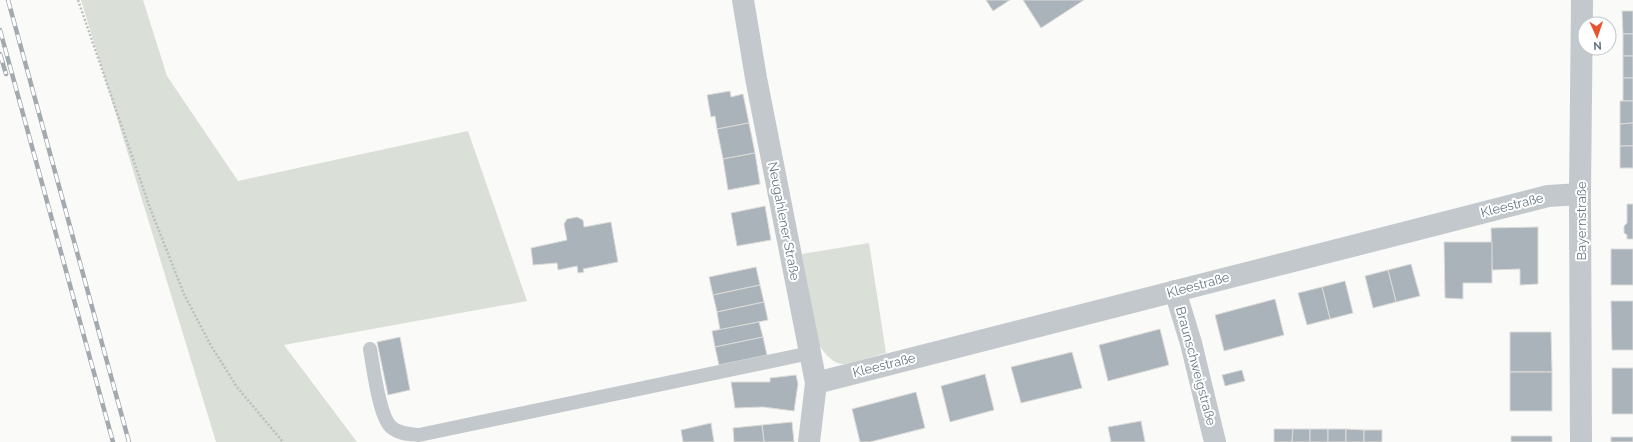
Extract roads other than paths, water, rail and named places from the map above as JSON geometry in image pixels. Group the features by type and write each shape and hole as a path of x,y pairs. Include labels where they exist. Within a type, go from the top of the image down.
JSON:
{"street":[{"name":"Neugahlener Straße","path":"743,0 758,86 816,383 808,442"},
{"name":"Bayernstraße","path":"1581,442 1580,194 1582,0"},
{"name":"Kleestraße","path":"816,383 1548,196 1580,194"},
{"name":"Braunschweigstraße","path":"1175,291 1193,350 1215,442"}],"lane":[{"path":"370,349 382,410 390,426 402,433 419,434 810,353"}],"railway":[{"path":"8,0 129,442"},
{"path":"0,30 113,442"},
{"path":"0,54 6,74"}]}
